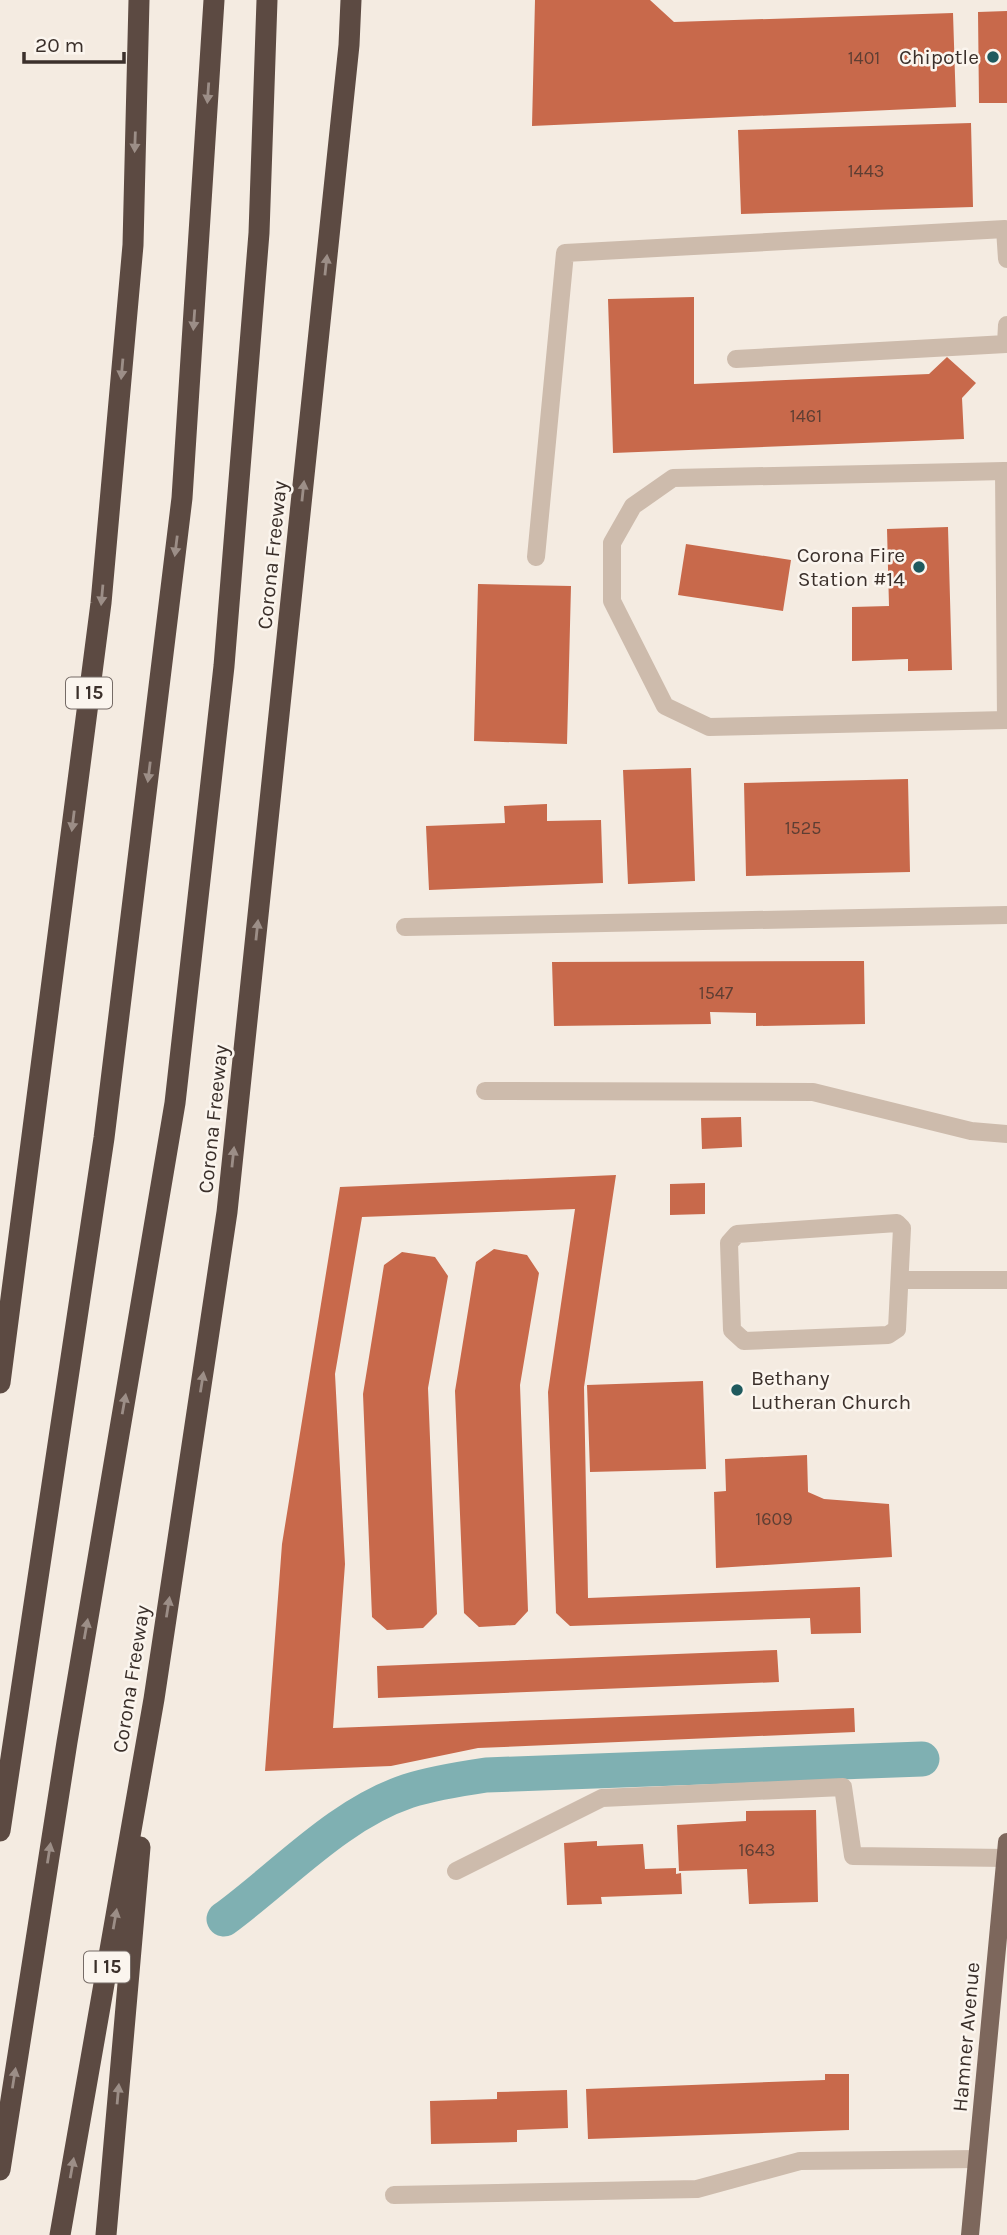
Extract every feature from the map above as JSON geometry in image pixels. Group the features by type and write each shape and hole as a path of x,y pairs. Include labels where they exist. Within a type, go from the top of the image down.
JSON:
{"highway":[{"name":"I 15","path":"0,1382 101,603 132,244 139,0"},
{"path":"0,1831 104,1138 182,498 214,0"},
{"path":"0,2170 67,1742 175,1103 224,666 258,233 267,0"},
{"name":"Corona Freeway","path":"60,2235 154,1699 228,1212 349,45 351,0"},
{"path":"349,45 363,0"},
{"path":"106,2235 154,1699"}],"main road":[{"name":"Hamner Avenue","path":"970,2235 1001,1975 1006,1850"}],"lane":[{"path":"536,557 565,253 1005,229 1007,259"},
{"path":"736,359 1006,344 1007,324"},
{"path":"1006,471 1006,720 709,727 665,706 612,601 612,543 633,506 673,478 1006,471"},
{"path":"405,927 1007,915"},
{"path":"485,1091 813,1092 971,1131 1007,1135"},
{"path":"897,1223 902,1228 901,1280 897,1329 888,1335 744,1342 733,1330 729,1243 737,1234 897,1223"},
{"path":"901,1280 1007,1280"},
{"path":"456,1871 602,1798 843,1787 853,1856 1006,1850"},
{"path":"394,2195 697,2189 800,2161 977,2159"}],"building":[{"path":"535,0 650,0 674,22 953,13 956,107 532,126"},
{"name":"Chipotle","path":"1007,11 1007,103 979,103 978,12"},
{"path":"971,123 973,207 741,214 738,130"},
{"path":"694,297 694,384 929,374 947,357 976,383 962,398 964,439 613,453 608,299"},
{"name":"Corona Fire Station #14","path":"948,527 952,670 908,671 908,659 852,661 852,607 889,606 887,529"},
{"path":"686,544 791,560 783,611 678,595"},
{"path":"478,584 571,586 567,744 474,741"},
{"path":"691,768 695,881 628,884 623,770"},
{"path":"908,779 910,872 746,876 744,783"},
{"path":"547,804 547,821 601,820 603,883 429,890 426,826 505,823 504,806"},
{"path":"864,961 865,1024 756,1026 756,1013 710,1012 711,1024 554,1026 552,962"},
{"path":"741,1117 742,1147 702,1149 701,1118"},
{"path":"616,1175 584,1387 588,1598 860,1587 861,1633 811,1634 810,1618 570,1626 556,1613 548,1392 575,1209 362,1217 335,1374 345,1564 333,1728 854,1708 855,1732 478,1748 391,1766 265,1771 282,1544 340,1187"},
{"path":"705,1183 705,1214 670,1215 670,1184"},
{"path":"494,1249 527,1255 539,1273 520,1385 528,1611 515,1625 479,1627 464,1613 455,1391 476,1262"},
{"path":"402,1252 435,1257 448,1276 428,1388 437,1614 423,1628 387,1630 372,1617 363,1394 384,1265"},
{"path":"703,1381 706,1469 590,1472 587,1385"},
{"path":"807,1455 808,1492 824,1499 889,1504 892,1557 716,1568 714,1492 726,1491 725,1459"},
{"path":"777,1650 779,1682 378,1698 377,1666"},
{"path":"816,1810 818,1902 749,1904 747,1869 679,1871 677,1825 746,1821 746,1811"},
{"path":"597,1841 597,1846 643,1844 645,1869 676,1868 676,1874 681,1873 682,1894 601,1897 602,1904 567,1905 564,1843"},
{"path":"825,2074 849,2074 849,2130 588,2139 586,2089 825,2080"},
{"path":"567,2090 568,2128 517,2130 517,2142 431,2144 430,2101 497,2099 497,2092"}],"waterway":[{"path":"224,1919 312,1848 358,1815 408,1791 437,1783 486,1775 922,1759"}],"place":[{"name":"Chipotle","path":"993,57"},
{"name":"Corona Fire Station #14","path":"919,567"},
{"name":"Bethany Lutheran Church","path":"737,1390"}]}
